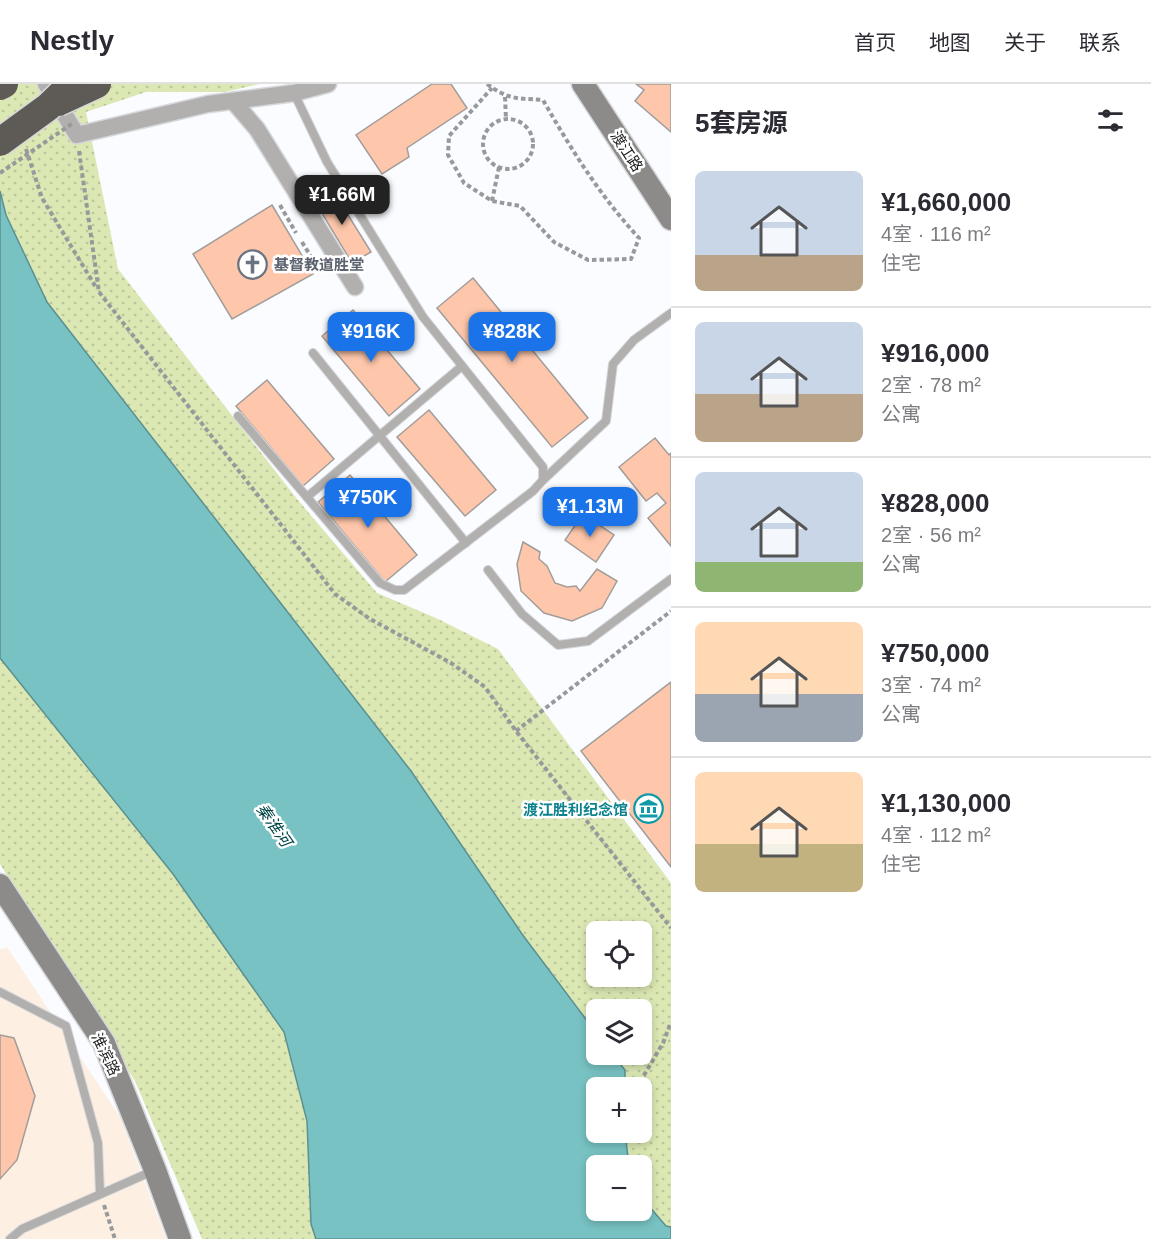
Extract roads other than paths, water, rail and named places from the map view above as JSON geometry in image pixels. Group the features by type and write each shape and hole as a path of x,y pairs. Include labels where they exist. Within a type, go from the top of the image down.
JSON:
{"highway":[{"path":"0,86 4,84"},
{"path":"11,141 47,95 72,84"},
{"path":"47,95 98,84"}],"street":[{"path":"47,95 77,135 208,104 294,93 328,84"},
{"name":"渡江路","path":"583,84 665,206"},
{"path":"233,101 257,129 355,287"},
{"name":"淮滨路","path":"0,885 104,1044 180,1239"}],"lane":[{"path":"294,93 327,162 423,317 543,467 543,480"},
{"path":"238,416 380,583 395,590 404,590 533,491 606,422 613,363 634,340 671,313"},
{"path":"313,353 466,543"},
{"path":"307,497 462,366"},
{"path":"488,570 522,614 558,645 588,641 671,579"},
{"path":"0,992 66,1026 98,1143 100,1193"},
{"path":"10,1239 22,1228 155,1170"}],"water":[{"name":"秦淮河","path":"0,191 6,215 47,302 411,771 522,934 586,1019 586,1065 621,1065 625,1070 625,1077 586,1077 586,1143 626,1143 628,1155 586,1155 586,1221 652,1221 652,1210 666,1226 671,1227 671,1239 316,1239 311,1224 307,1121 284,1032 173,874 0,658"}],"place":[{"name":"基督教道胜堂","path":"253,264"},
{"name":"渡江胜利纪念馆","path":"649,809"}]}
